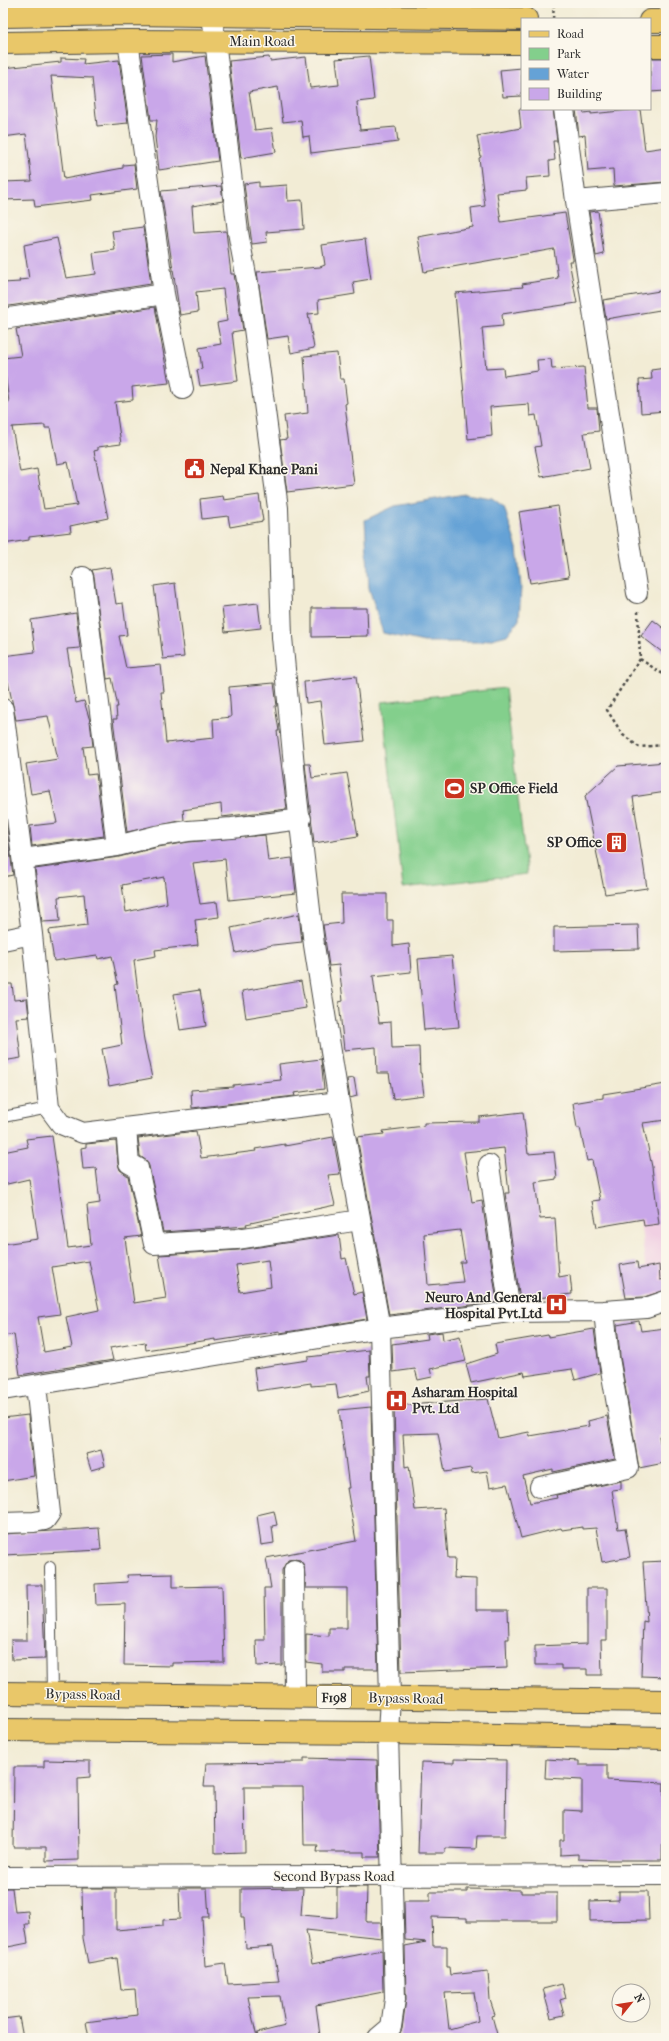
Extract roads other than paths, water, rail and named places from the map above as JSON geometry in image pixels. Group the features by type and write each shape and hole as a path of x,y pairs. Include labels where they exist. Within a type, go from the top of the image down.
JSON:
{"main road":[{"name":"Main Road","path":"3,16 212,15 521,19"},
{"path":"651,21 666,21"},
{"name":"Main Road","path":"3,43 26,44 128,41 521,43"},
{"path":"651,46 666,46"},
{"name":"Bypass Road","path":"3,1693 666,1701"},
{"path":"3,1730 388,1733 666,1738"}],"street":[{"path":"212,15 238,232 249,291 278,508 282,637 314,945 339,1102 380,1328 390,1698 388,1733 395,1999 391,2027 378,2038"},
{"path":"128,41 164,294 183,389"},
{"path":"564,110 576,201 637,593"},
{"path":"576,201 666,193"},
{"path":"3,318 164,294"},
{"path":"83,577 117,846"},
{"path":"3,709 32,934 49,1108 61,1124 83,1133 339,1102"},
{"path":"23,859 117,846 156,836 188,831 232,828 301,819"},
{"path":"3,940 32,934"},
{"path":"126,1128 129,1163 138,1168 154,1244 237,1239 360,1220"},
{"path":"489,1165 510,1312"},
{"path":"3,1390 380,1328 510,1312 604,1311 646,1308 666,1301"},
{"path":"540,1488 628,1468 609,1358 604,1311"},
{"path":"3,1523 34,1522 45,1520 50,1513 36,1385"},
{"path":"294,1570 295,1697"},
{"name":"Second Bypass Road","path":"3,1877 666,1875"}],"lane":[{"path":"3,1117 49,1108"},
{"path":"50,1566 52,1694"}],"water":[{"path":"465,494 492,498 504,507 517,548 521,587 519,620 507,635 480,642 424,642 383,633 369,588 365,520 395,506"}],"place":[{"name":"Nepal Khane Pani","path":"195,469"},
{"name":"SP Office Field","path":"454,788"},
{"name":"SP Office","path":"617,842"},
{"name":"Neuro And General Hospital Pvt.Ltd","path":"557,1305"},
{"name":"Asharam Hospital Pvt. Ltd","path":"396,1400"}]}
